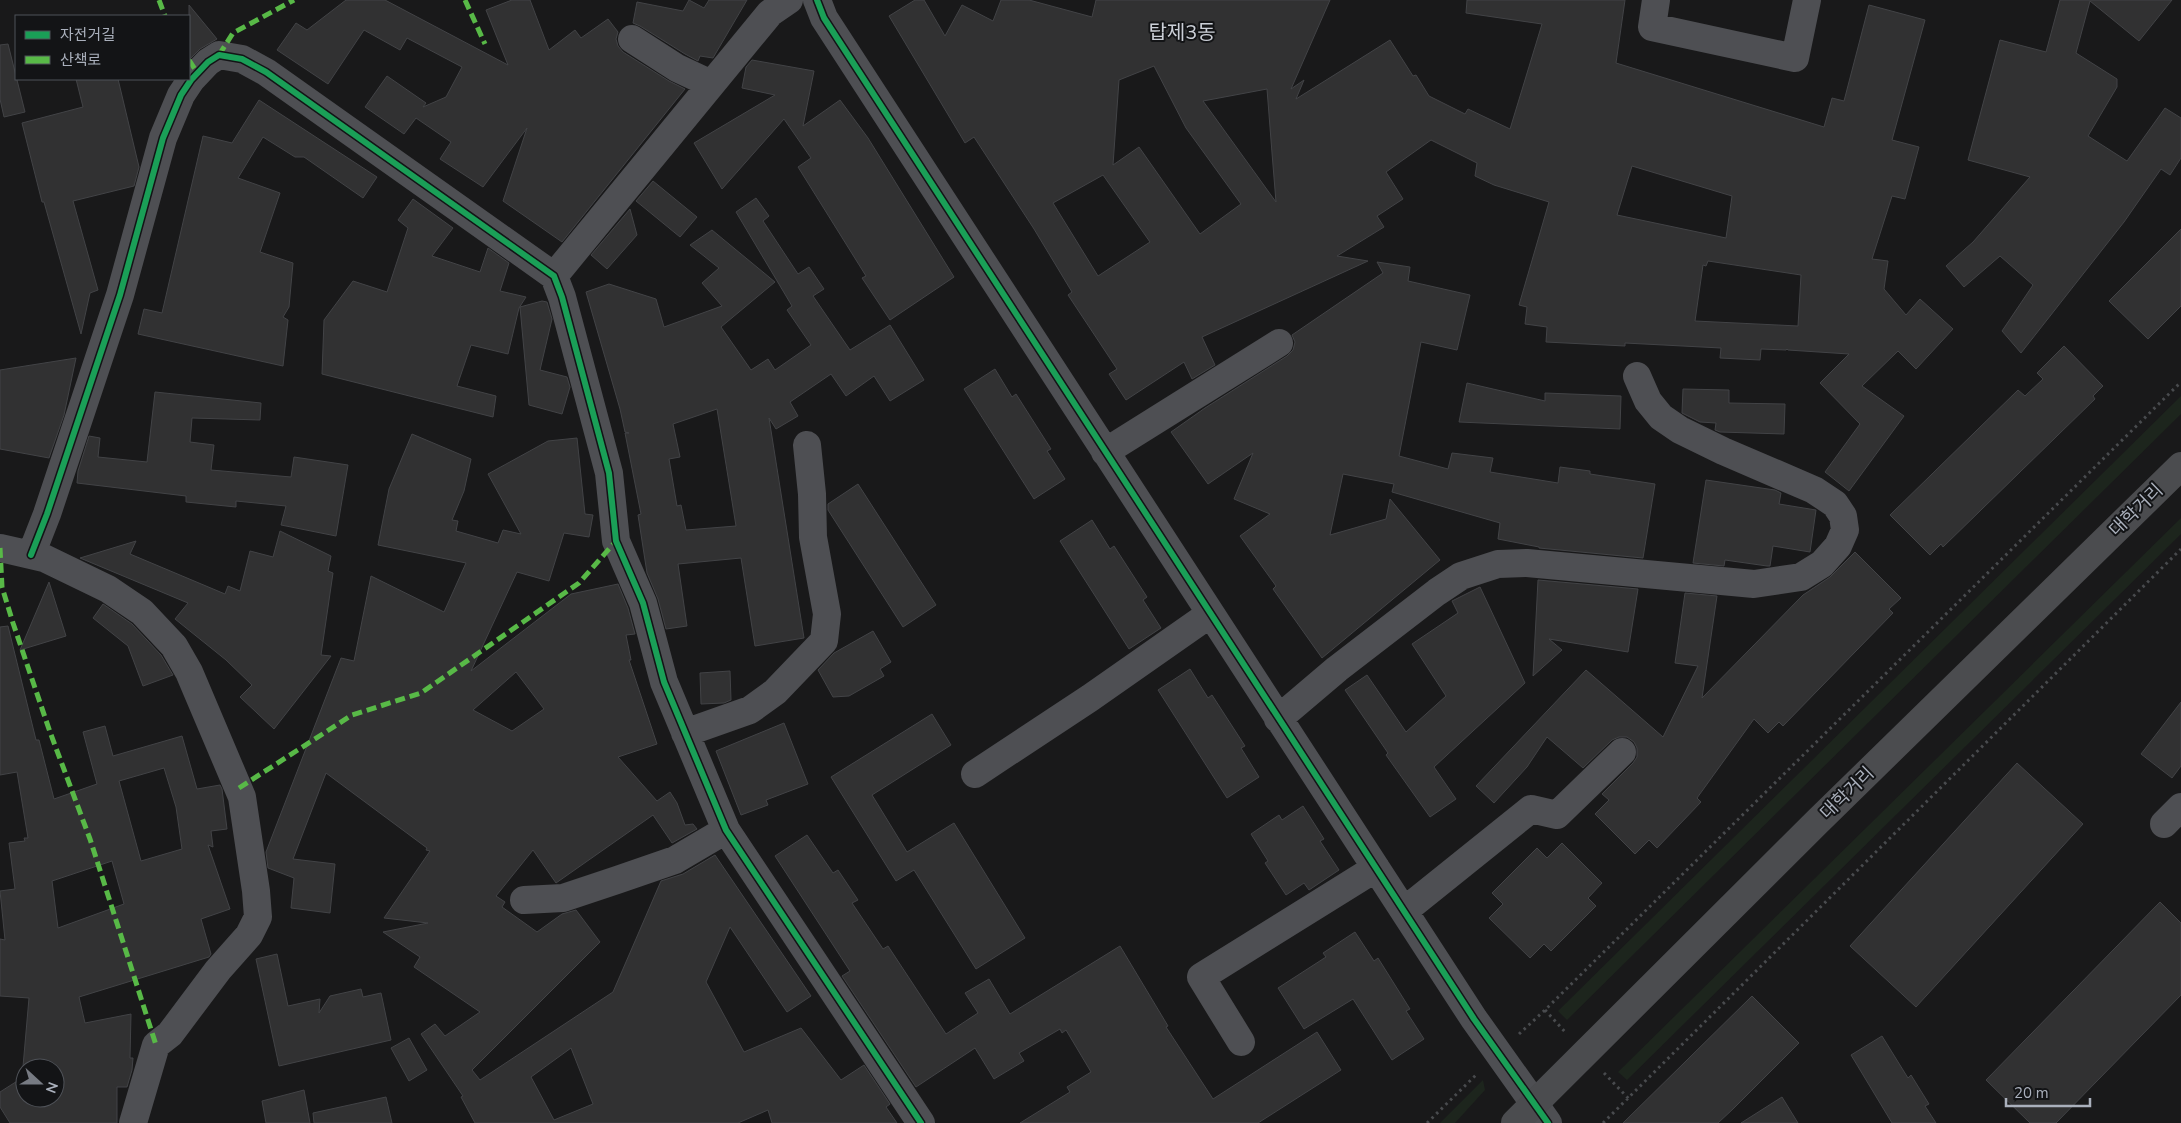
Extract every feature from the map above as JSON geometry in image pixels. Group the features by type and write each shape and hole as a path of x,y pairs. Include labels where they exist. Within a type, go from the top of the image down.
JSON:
{"main road":[{"name":"대학거리","path":"1515,1123 1541,1114 1810,829 2181,466"}],"street":[{"path":"554,276 770,13 789,0"},
{"path":"817,0 824,18 1278,719 1498,1053 1541,1114"},
{"path":"1656,0 1652,27 1795,58 1807,0"},
{"path":"632,39 677,68 712,84"},
{"path":"31,556 47,514 120,295 163,138 186,88 208,62 219,55 242,59 266,72 554,276 569,323 608,473 616,541 643,603 664,682 726,830 920,1123"},
{"path":"1105,452 1279,343"},
{"path":"1278,719 1337,669 1437,592 1461,576 1482,568 1498,564 1527,563 1754,584 1801,577 1822,564 1838,546 1845,530 1843,516 1835,504 1814,490 1723,451 1680,430 1661,417 1648,402 1637,376"},
{"path":"685,734 750,710 775,692 824,641 827,614 813,537 812,494 807,445"},
{"path":"0,548 44,558 108,589 142,612 174,646 189,672 242,797 258,917 249,935 218,970 170,1034 156,1045 150,1072 134,1117 134,1123"},
{"path":"975,774 1090,698 1210,614"},
{"path":"1404,911 1531,809 1557,815 1622,752"},
{"path":"524,900 563,898 675,860 726,830"},
{"path":"1241,1042 1201,977 1376,868"}],"path":[{"path":"1426,1123 1552,1004 2181,382"},
{"path":"1603,1123 2181,549"}],"shaded area":[{"path":"2181,396 2181,414 1567,1020 1558,1011"},
{"path":"2181,518 2181,534 1627,1080 1618,1072"},
{"path":"1483,1080 1485,1090 1455,1123 1440,1123"}],"building":[{"path":"346,0 385,0 508,65 486,10 512,0 530,0 549,50 575,30 581,38 608,19 618,32 616,39 618,46 623,52 685,89 562,242 503,201 527,128 483,187 440,159 451,142 416,118 404,134 365,107 387,76 426,103 423,107 446,97 462,67 407,38 400,50 364,30 328,84 277,50 296,23 307,30"},
{"path":"689,0 704,8 709,0 747,0 713,58 700,56 698,61 633,23 637,2 683,11"},
{"path":"915,0 924,0 945,36 962,5 993,21 1001,0 1029,0 1092,17 1096,0 1330,0 1291,89 1304,80 1296,99 1390,40 1413,76 1416,75 1429,96 1465,114 1468,109 1510,129 1542,24 1466,13 1467,0 1625,0 1616,63 1824,127 1832,98 1844,101 1869,5 1925,20 1892,140 1919,147 1905,199 1892,196 1872,259 1888,261 1884,289 1906,315 1920,299 1953,329 1916,369 1898,351 1862,386 1904,416 1849,491 1825,472 1860,424 1820,383 1849,354 1761,349 1760,360 1720,358 1721,348 1625,343 1625,346 1546,342 1547,327 1525,324 1527,307 1519,305 1549,202 1494,185 1475,176 1477,163 1431,140 1386,172 1403,199 1377,216 1384,227 1337,256 1368,261 1202,337 1215,365 1192,379 1184,362 1126,400 1109,374 1117,369 1068,295 1072,292 1034,229 974,137 965,143 889,16","holes":["1154,66 1186,128 1241,204 1200,234 1139,147 1113,165 1119,80","1267,89 1276,202 1203,101","1632,166 1732,196 1726,238 1617,215","1103,175 1150,242 1098,276 1053,203","1708,261 1801,275 1798,326 1695,321 1703,265 1706,266"]},
{"path":"2060,0 2172,0 2139,41 2090,1 2076,53 2117,79 2117,87 2088,136 2127,161 2165,108 2181,118 2181,158 2170,175 2161,169 2124,222 2021,353 2002,331 2033,285 2000,256 1964,287 1946,266 1973,242 2030,177 1968,160 2000,40 2046,52"},
{"path":"189,5 217,39 200,49 190,59 190,15"},
{"path":"8,44 15,72 15,80 17,80 25,112 4,117 0,99 0,45"},
{"path":"752,60 814,71 803,126 840,100 868,138 954,277 890,320 862,278 866,276 798,167 811,158 784,119 722,189 694,143 775,95 742,88 746,67"},
{"path":"76,80 118,80 139,167 134,186 73,201 98,290 90,293 81,334 44,202 42,202 22,123 83,107"},
{"path":"259,100 377,177 363,198 304,157 295,157 263,137 238,178 280,193 260,252 293,263 289,307 283,317 288,320 283,366 138,334 144,309 162,313 203,136 232,143"},
{"path":"653,181 697,217 680,237 636,201"},
{"path":"756,198 769,216 763,221 798,274 809,267 824,289 813,296 850,350 890,325 924,380 890,401 874,376 846,396 831,374 790,402 798,416 776,429 769,418 804,638 755,646 741,558 678,564 687,626 666,629 658,599 647,573 638,515 641,514 625,433 629,433 625,432 586,292 609,284 656,299 664,327 722,306 702,283 719,268 690,245 712,230 775,282 721,327 751,370 768,359 775,370 811,345 787,310 792,306 736,212","holes":["717,409 736,526 686,530 681,505 677,506 669,459 680,457 673,424"]},
{"path":"413,199 453,228 432,256 480,272 488,248 509,263 500,291 526,297 519,308 508,354 471,345 457,386 496,396 493,417 322,374 324,320 353,281 387,292 408,228 398,220"},
{"path":"630,209 637,235 607,269 591,255"},
{"path":"2181,229 2181,306 2148,339 2109,301"},
{"path":"1377,262 1410,267 1408,281 1470,295 1457,350 1421,342 1399,456 1448,469 1452,453 1493,458 1490,472 1558,483 1560,467 1590,471 1590,474 1655,484 1643,558 1539,548 1498,539 1500,523 1392,492 1394,484 1343,474 1330,535 1386,519 1390,499 1440,560 1322,658 1273,589 1276,586 1240,536 1270,514 1234,499 1253,453 1208,484 1171,432 1287,356 1293,350 1295,342 1292,335 1383,273"},
{"path":"542,301 547,302 552,319 540,370 567,377 570,387 562,414 529,405 520,307"},
{"path":"2064,346 2103,386 2093,396 2095,399 1943,547 1941,544 1930,555 1890,515 2018,390 2025,396 2043,379 2037,373"},
{"path":"76,358 64,415 49,458 0,449 0,370"},
{"path":"995,369 1012,397 1016,394 1051,449 1047,451 1065,479 1034,499 964,389"},
{"path":"1467,383 1545,401 1545,393 1621,396 1620,429 1459,422"},
{"path":"1683,389 1729,390 1729,403 1785,404 1784,434 1720,432 1715,430 1716,423 1700,422 1682,413"},
{"path":"155,392 261,403 260,420 192,418 190,442 214,445 211,470 291,477 294,457 348,465 336,536 281,525 286,506 236,501 236,507 186,502 186,496 77,483 78,471 89,436 100,438 98,457 147,462"},
{"path":"412,434 471,459 464,491 452,520 458,521 456,531 498,543 503,530 521,534 488,474 548,441 577,438 585,514 593,515 589,537 564,533 549,581 517,572 471,671 571,594 618,584 628,608 635,634 626,635 631,660 629,660 657,744 618,757 657,801 670,792 677,803 685,825 693,824 697,829 672,843 653,815 556,883 533,850 496,896 505,902 502,907 537,932 562,914 576,910 600,942 472,1070 480,1080 613,992 661,881 683,874 715,855 811,996 787,1012 730,927 706,982 744,1052 801,1028 841,1080 864,1065 890,1104 886,1107 897,1123 772,1123 768,1110 738,1123 475,1123 461,1097 463,1096 421,1034 435,1024 445,1036 480,1012 414,967 420,957 383,932 428,923 384,918 430,851 426,850 427,848 326,773 293,859 335,864 330,913 291,908 294,878 268,868 266,852 341,658 354,661 371,576 444,612 466,563 378,545 389,489","holes":["516,672 544,709 512,731 473,710","571,1048 593,1104 554,1120 531,1077"]},
{"path":"1706,480 1775,490 1781,493 1779,504 1816,510 1810,552 1773,546 1770,566 1725,560 1724,566 1693,563"},
{"path":"858,484 936,605 903,627 828,510 828,504"},
{"path":"1092,520 1110,549 1114,546 1147,597 1143,600 1161,628 1129,649 1060,541"},
{"path":"280,531 331,556 328,571 333,573 321,655 331,656 274,729 240,697 252,685 226,660 175,619 188,603 80,558 136,541 130,554 225,594 228,586 240,591 250,551 273,557"},
{"path":"1855,552 1901,598 1889,609 1893,613 1783,726 1779,722 1768,733 1754,719 1697,798 1701,802 1657,848 1649,840 1635,854 1595,814 1609,800 1602,794 1637,757 1637,748 1634,742 1627,737 1619,737 1612,740 1583,768 1547,737 1527,767 1494,803 1476,786 1586,670 1663,737 1698,666 1675,663 1685,593 1717,596 1702,698 1803,595 1830,577"},
{"path":"1538,580 1638,589 1628,652 1549,639 1562,650 1533,676"},
{"path":"49,582 66,636 20,650"},
{"path":"1480,587 1525,683 1434,767 1456,799 1430,817 1386,755 1388,753 1345,690 1367,675 1406,732 1446,696 1412,644 1458,613 1452,601"},
{"path":"103,604 132,624 161,655 173,675 143,686 128,646 93,618"},
{"path":"8,626 36,740 39,740 54,799 97,784 83,732 105,726 113,756 182,736 197,789 220,785 222,789 227,829 211,831 213,847 208,845 230,909 201,919 211,954 209,957 79,997 85,1023 131,1014 130,1058 133,1058 132,1070 127,1087 117,1087 117,1123 10,1123 0,1107 0,1092 15,1082 15,1108 65,1108 65,1058 24,1058 29,998 0,996 0,939 5,940 0,891 15,889 9,843 25,841 24,838 28,838 17,772 0,775 0,627","holes":["164,768 176,807 182,849 141,861 119,781","112,861 124,904 58,928 52,881"]},
{"path":"873,631 891,662 880,669 884,676 849,696 833,697 818,670 834,653"},
{"path":"1190,669 1208,698 1212,695 1245,746 1241,748 1259,777 1227,798 1158,690"},
{"path":"730,671 731,700 724,703 701,704 700,673"},
{"path":"2181,702 2181,766 2172,778 2141,754"},
{"path":"932,714 951,745 872,795 907,852 954,823 1025,938 976,969 914,870 896,881 831,777"},
{"path":"784,723 808,784 766,800 768,805 741,815 716,751"},
{"path":"2017,763 2083,824 1916,1007 1850,946"},
{"path":"1303,806 1324,839 1320,841 1339,870 1309,890 1304,883 1286,895 1265,863 1268,861 1251,834 1279,815 1282,820"},
{"path":"807,835 833,873 838,870 858,900 852,903 883,949 888,946 946,1034 978,1013 965,993 989,979 1010,1014 1120,946 1168,1026 1166,1027 1213,1099 1317,1032 1341,1070 1258,1123 1020,1123 1070,1092 1067,1087 1091,1072 1066,1030 1062,1033 1060,1029 1019,1053 1024,1061 994,1079 975,1048 916,1087 842,976 850,971 775,856"},
{"path":"1562,843 1602,883 1588,898 1596,906 1551,951 1544,944 1530,958 1489,918 1503,904 1492,893 1537,848 1547,858"},
{"path":"2160,902 2181,923 2181,995 2056,1123 2030,1123 1986,1080"},
{"path":"1355,932 1374,961 1378,958 1410,1009 1406,1011 1424,1039 1392,1060 1353,999 1304,1029 1278,988 1326,957 1323,953"},
{"path":"277,954 288,1006 320,999 319,1013 330,996 361,989 363,997 381,993 391,1040 279,1066 256,959"},
{"path":"1752,996 1799,1043 1733,1109 1718,1123 1623,1123"},
{"path":"1882,1036 1908,1078 1911,1075 1929,1104 1925,1106 1936,1123 1892,1123 1851,1055"},
{"path":"409,1038 427,1070 409,1081 391,1048"},
{"path":"304,1090 310,1123 266,1123 262,1101"},
{"path":"386,1097 392,1123 314,1123 313,1113"},
{"path":"1782,1097 1798,1123 1741,1123"}],"marked path":[{"path":"159,0 165,15"},
{"path":"219,55 233,33 294,0"},
{"path":"465,0 485,44"},
{"path":"190,62 198,74"},
{"path":"239,788 352,715 421,693 579,583 616,541"},
{"path":"0,548 2,587 13,623 50,732 90,839 156,1045"}],"cycle path":[{"path":"817,0 824,18 1474,1019 1548,1123"},
{"path":"31,555 47,514 120,295 163,138 181,95 191,80 208,62 219,55 242,59 266,72 554,276 562,297 609,473 616,541 643,603 664,682 726,830 921,1123"}],"district":[{"name":"탑제3동","path":"1182,32"}]}
